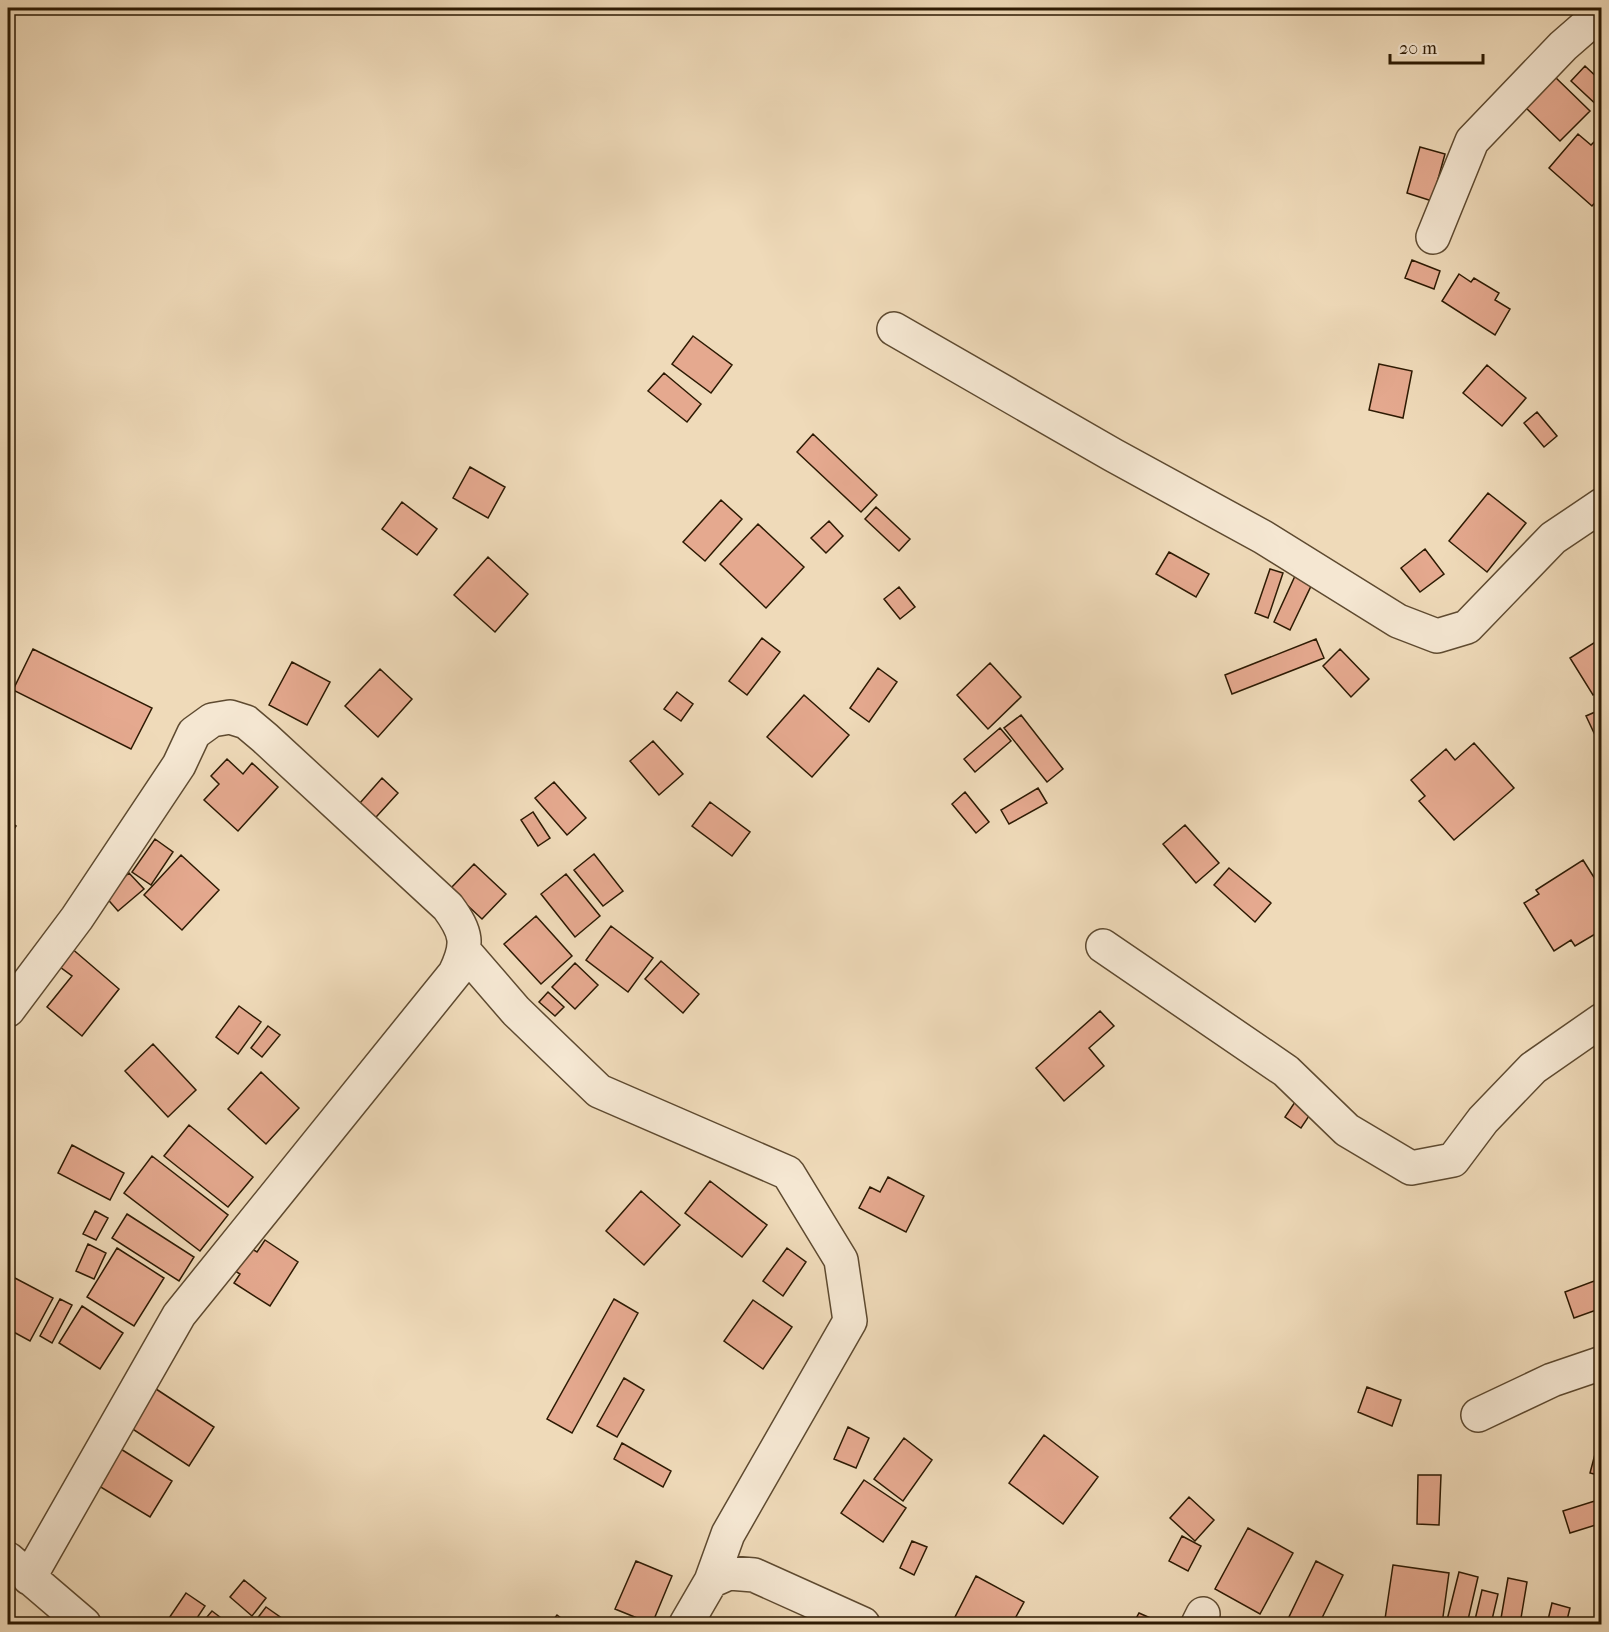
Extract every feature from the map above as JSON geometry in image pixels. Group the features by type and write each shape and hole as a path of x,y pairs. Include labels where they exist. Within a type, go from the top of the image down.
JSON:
{"street":[{"path":"1433,237 1472,141 1563,46 1602,12"},
{"path":"894,329 1113,455 1263,537 1398,621 1437,636 1467,627 1553,538 1602,505"},
{"path":"8,1010 77,918 179,765 194,733 212,720 230,717 246,722 265,738 448,907 463,932 465,952 455,973 179,1314 18,1569 84,1624"},
{"path":"1103,946 1286,1071 1347,1130 1411,1168 1453,1160 1483,1120 1533,1068 1602,1020"},
{"path":"465,952 516,1011 599,1091 788,1173 841,1260 850,1321 728,1534 711,1581 686,1624"},
{"path":"1478,1415 1552,1380 1602,1363"},
{"path":"711,1581 729,1574 754,1575 863,1624"}],"building":[{"path":"1585,66 1602,82 1601,109 1571,81"},
{"path":"1553,75 1590,111 1560,141 1524,106"},
{"path":"1578,134 1591,145 1598,138 1602,142 1602,195 1592,206 1549,168"},
{"path":"1420,147 1445,154 1432,201 1407,193"},
{"path":"1412,260 1440,271 1434,289 1405,278"},
{"path":"1459,274 1471,282 1474,278 1499,293 1495,300 1510,309 1495,335 1442,301"},
{"path":"693,336 732,365 711,393 672,364"},
{"path":"1379,364 1412,371 1403,418 1369,410"},
{"path":"1487,365 1526,398 1502,426 1463,393"},
{"path":"664,373 701,404 687,422 648,391"},
{"path":"1537,412 1557,436 1544,447 1524,423"},
{"path":"813,434 877,495 861,512 797,452"},
{"path":"470,467 505,487 488,518 453,498"},
{"path":"1488,493 1526,523 1487,572 1449,541"},
{"path":"721,500 742,519 705,561 683,542"},
{"path":"402,502 437,529 417,555 382,529"},
{"path":"876,507 910,539 899,551 865,519"},
{"path":"829,521 843,536 826,553 811,538"},
{"path":"758,524 804,567 766,608 720,564"},
{"path":"1425,549 1444,574 1420,592 1401,568"},
{"path":"1169,552 1209,574 1196,597 1156,574"},
{"path":"488,557 528,594 495,632 454,595"},
{"path":"1270,569 1283,573 1268,618 1255,613"},
{"path":"1295,576 1312,584 1290,630 1274,622"},
{"path":"899,587 915,607 900,619 884,599"},
{"path":"762,638 780,652 747,695 729,681"},
{"path":"1316,639 1324,658 1232,694 1225,675"},
{"path":"1600,639 1602,689 1593,695 1570,658"},
{"path":"33,649 152,708 131,749 13,690"},
{"path":"1340,649 1369,679 1351,697 1323,666"},
{"path":"292,662 330,682 307,725 269,705"},
{"path":"990,663 1021,697 988,729 957,695"},
{"path":"878,668 897,682 869,722 850,708"},
{"path":"380,669 412,699 378,737 345,706"},
{"path":"677,692 693,704 681,721 664,709"},
{"path":"804,695 849,735 812,777 767,737"},
{"path":"1602,709 1602,732 1595,735 1586,716"},
{"path":"1021,715 1063,769 1047,782 1004,728"},
{"path":"1000,728 1011,741 975,772 964,759"},
{"path":"653,741 683,774 659,795 630,761"},
{"path":"1474,743 1514,788 1454,840 1419,801 1425,796 1411,780 1446,749 1455,760"},
{"path":"227,759 243,774 252,763 278,787 238,831 204,800 219,784 211,776"},
{"path":"382,778 398,793 367,827 352,812"},
{"path":"554,782 586,818 567,835 535,798"},
{"path":"1038,788 1047,803 1009,824 1001,810"},
{"path":"965,792 989,822 976,833 952,804"},
{"path":"710,802 750,832 732,856 692,826"},
{"path":"533,812 550,838 538,846 521,820"},
{"path":"8,820 16,826 8,839"},
{"path":"1185,825 1219,863 1196,883 1163,844"},
{"path":"155,839 173,852 151,885 132,872"},
{"path":"594,854 623,891 603,906 574,870"},
{"path":"181,855 219,890 182,930 144,895"},
{"path":"1583,860 1602,890 1602,930 1575,946 1571,940 1554,951 1524,903 1539,894 1536,890"},
{"path":"474,864 506,894 482,919 450,889"},
{"path":"1229,868 1271,903 1255,922 1214,885"},
{"path":"129,873 144,889 118,911 104,895"},
{"path":"566,874 600,916 575,937 541,894"},
{"path":"536,916 572,956 541,984 504,944"},
{"path":"611,926 653,958 628,992 586,960"},
{"path":"70,947 119,989 82,1036 47,1007 72,976 56,964"},
{"path":"661,961 699,994 683,1013 645,979"},
{"path":"575,963 598,985 575,1009 552,987"},
{"path":"548,992 564,1007 555,1016 539,1002"},
{"path":"239,1006 261,1022 238,1054 216,1037"},
{"path":"1100,1011 1114,1026 1089,1048 1104,1066 1064,1101 1036,1068"},
{"path":"268,1026 280,1035 262,1057 251,1048"},
{"path":"153,1044 196,1090 168,1117 125,1071"},
{"path":"261,1072 299,1108 266,1144 228,1109"},
{"path":"1295,1102 1311,1113 1301,1128 1285,1117"},
{"path":"189,1125 253,1177 228,1207 164,1156"},
{"path":"72,1145 124,1173 110,1200 58,1173"},
{"path":"152,1156 228,1215 200,1251 124,1193"},
{"path":"888,1177 924,1196 906,1232 859,1208 870,1187 880,1192"},
{"path":"710,1181 767,1225 742,1257 685,1213"},
{"path":"641,1191 680,1225 644,1265 606,1231"},
{"path":"95,1211 108,1218 96,1240 83,1234"},
{"path":"127,1214 194,1257 179,1281 112,1238"},
{"path":"265,1240 298,1262 270,1306 234,1283 240,1274 232,1269 247,1246 257,1252"},
{"path":"88,1244 106,1253 94,1279 76,1271"},
{"path":"117,1248 164,1278 134,1326 87,1297"},
{"path":"787,1248 806,1262 783,1296 763,1281"},
{"path":"13,1277 53,1298 30,1341 8,1329 8,1288"},
{"path":"1602,1278 1602,1308 1574,1318 1565,1292"},
{"path":"60,1299 72,1305 52,1343 40,1336"},
{"path":"614,1299 638,1313 572,1433 547,1419"},
{"path":"753,1300 792,1327 763,1369 724,1341"},
{"path":"82,1306 123,1333 100,1369 59,1343"},
{"path":"624,1378 644,1390 617,1437 597,1426"},
{"path":"153,1387 214,1427 189,1466 128,1426"},
{"path":"1367,1387 1401,1400 1392,1426 1358,1412"},
{"path":"848,1427 869,1438 856,1468 834,1459"},
{"path":"1044,1435 1098,1477 1063,1524 1009,1483"},
{"path":"904,1438 932,1460 903,1501 874,1479"},
{"path":"1599,1439 1602,1439 1602,1476 1590,1473"},
{"path":"622,1443 671,1471 663,1487 614,1459"},
{"path":"116,1446 172,1481 150,1517 94,1483"},
{"path":"1418,1475 1441,1475 1439,1525 1417,1524"},
{"path":"864,1480 906,1508 883,1542 841,1513"},
{"path":"1189,1497 1214,1520 1195,1541 1170,1518"},
{"path":"1601,1499 1602,1523 1570,1533 1563,1511"},
{"path":"1248,1528 1293,1553 1260,1614 1215,1589"},
{"path":"1182,1536 1201,1546 1188,1571 1169,1561"},
{"path":"912,1541 927,1547 914,1575 900,1568"},
{"path":"636,1561 672,1576 652,1624 615,1609"},
{"path":"1316,1561 1343,1575 1319,1624 1298,1624 1288,1619"},
{"path":"1393,1565 1449,1573 1442,1624 1385,1619"},
{"path":"1459,1572 1478,1577 1467,1624 1446,1624"},
{"path":"976,1576 1024,1602 1012,1624 965,1624 954,1619"},
{"path":"1508,1578 1527,1582 1520,1624 1500,1624"},
{"path":"244,1580 266,1598 252,1616 230,1597"},
{"path":"1482,1590 1498,1594 1491,1624 1474,1624"},
{"path":"186,1593 205,1606 193,1624 165,1624"},
{"path":"1552,1603 1570,1608 1566,1624 1547,1624"},
{"path":"266,1607 283,1619 279,1624 253,1624"},
{"path":"212,1611 229,1624 201,1624"},
{"path":"1139,1613 1164,1624 1133,1624"},
{"path":"557,1615 569,1624 550,1624"}]}
